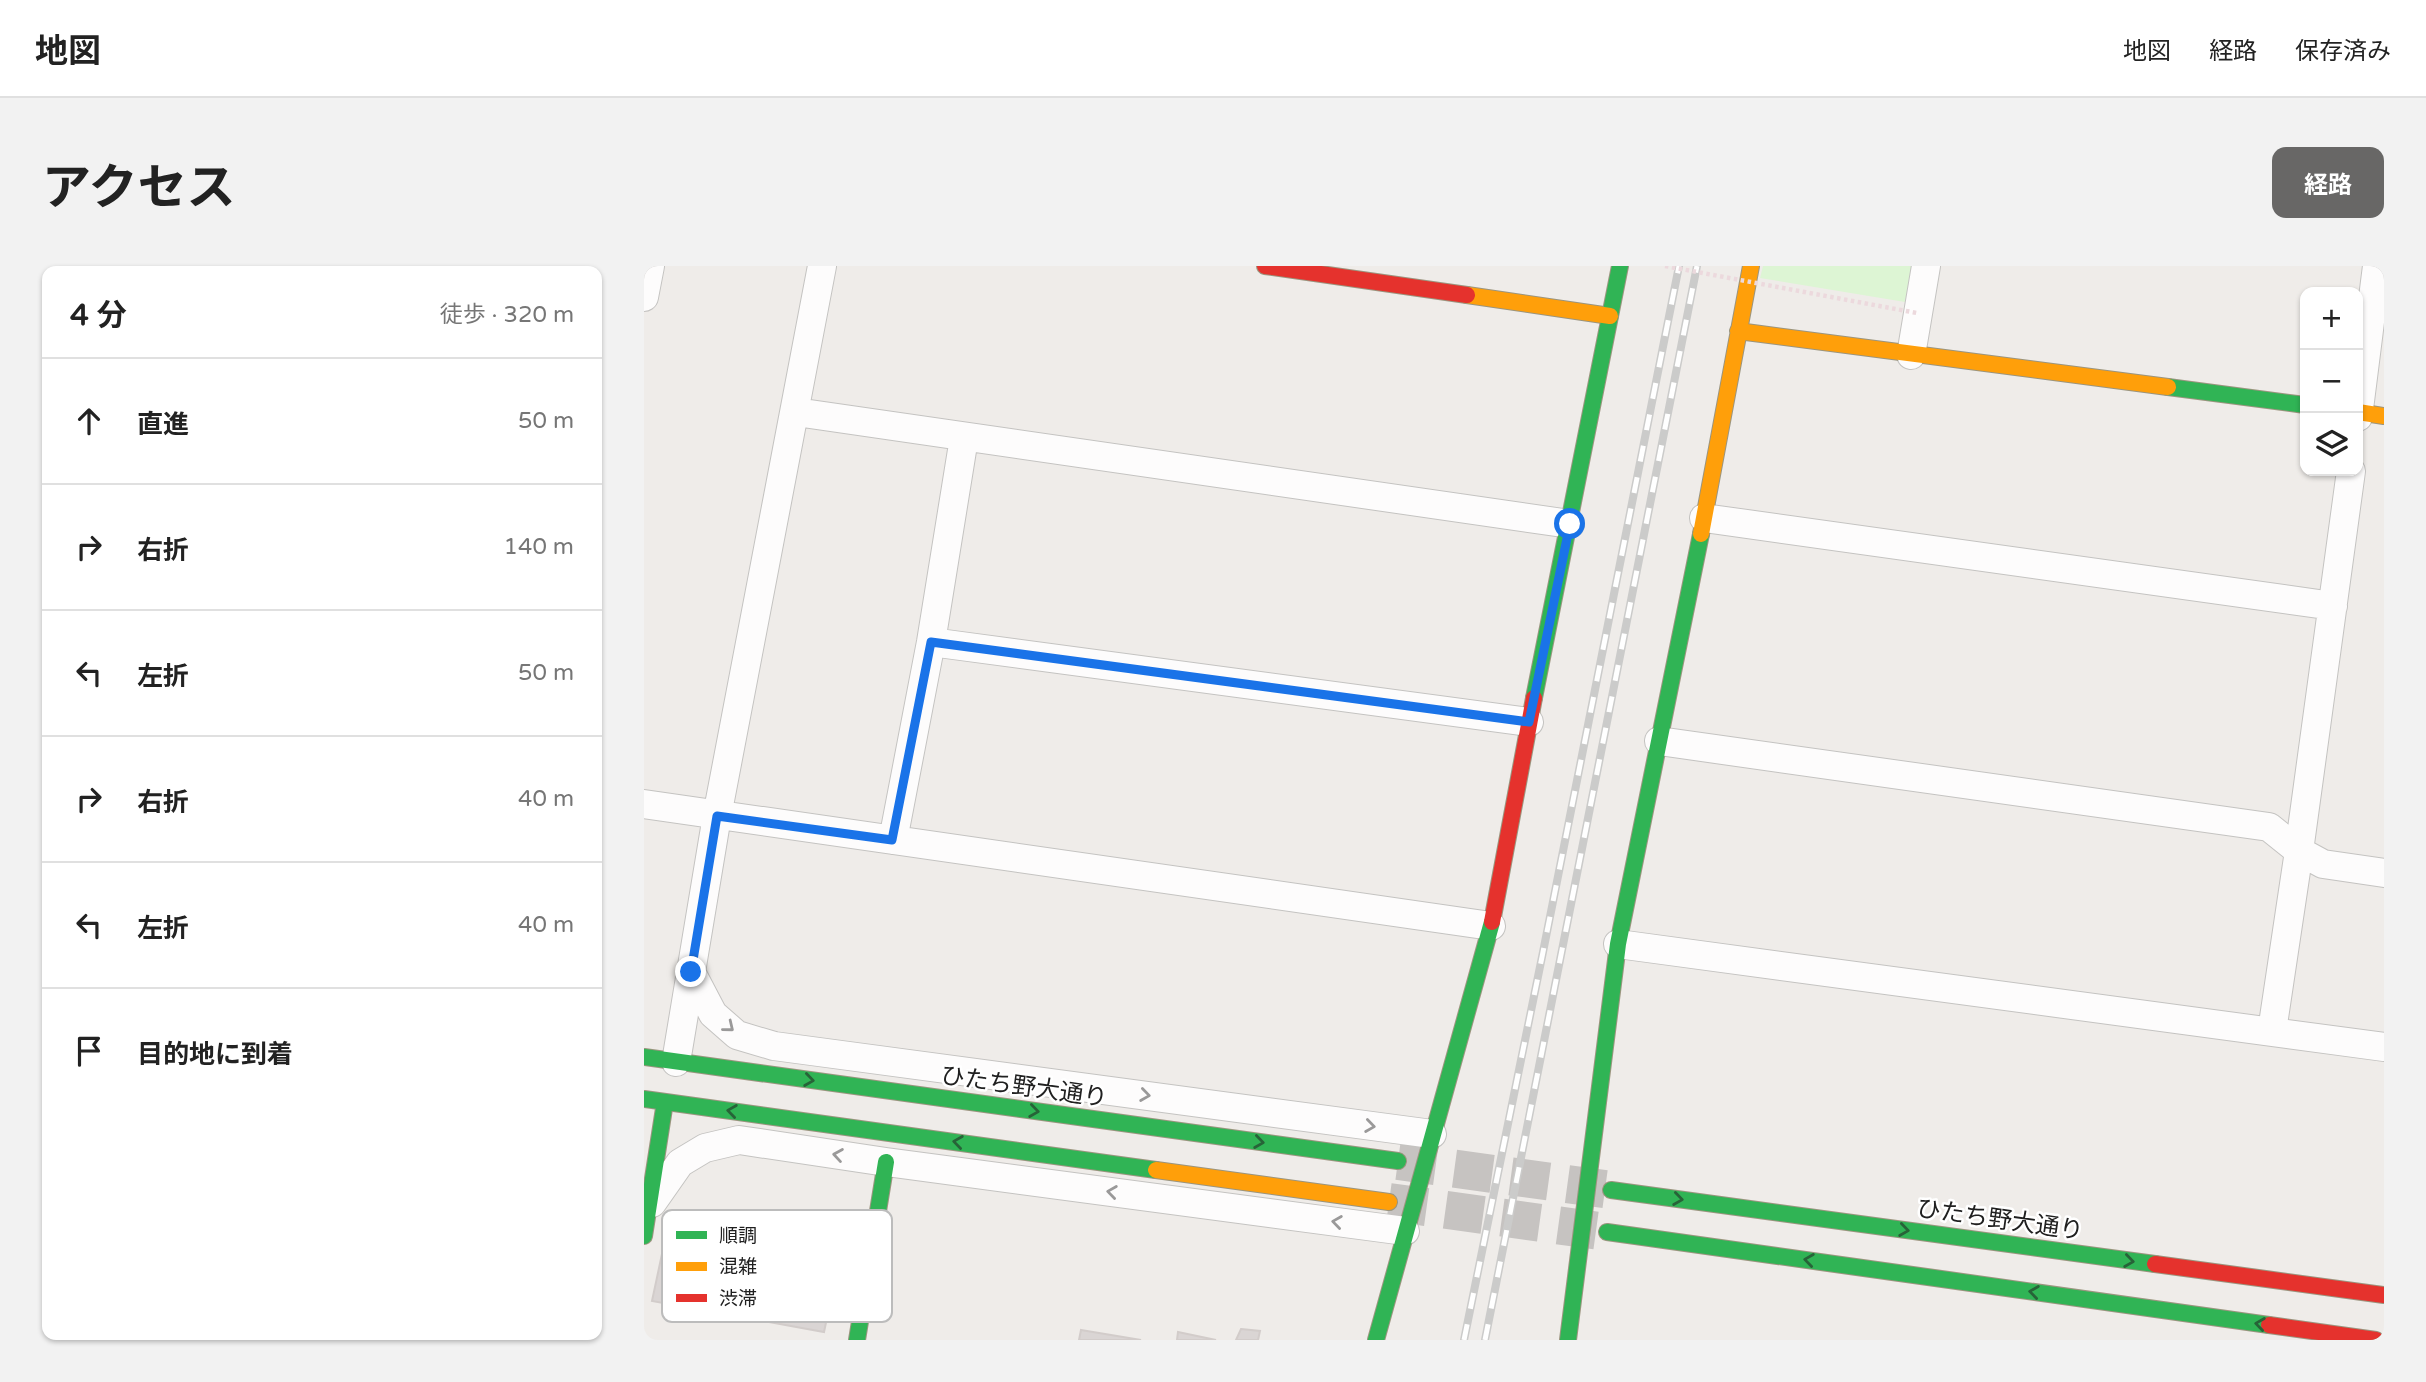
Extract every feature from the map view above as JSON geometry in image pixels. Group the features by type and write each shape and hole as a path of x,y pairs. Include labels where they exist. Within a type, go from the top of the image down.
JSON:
{"street":[{"path":"644,297 650,266"},
{"path":"676,1062 717,816 822,266"},
{"path":"1265,266 1610,316"},
{"path":"1376,1340 1491,926 1620,266"},
{"path":"1567,1340 1618,944 1704,518 1751,266"},
{"path":"1911,355 1926,266"},
{"path":"2358,413 2377,266"},
{"path":"1738,331 2300,404"},
{"path":"796,412 1570,524"},
{"path":"2363,414 2384,416"},
{"path":"892,840 931,642 964,438"},
{"path":"2272,1031 2300,851 2350,476"},
{"path":"1704,518 2333,606"},
{"path":"931,642 1529,722"},
{"path":"1658,741 2269,827 2300,851 2323,864 2384,873"},
{"path":"644,804 1491,926"},
{"path":"1618,944 2384,1047"},
{"path":"691,972 713,1014 737,1035 774,1045 1432,1134"},
{"name":"ひたち野大通り","path":"644,1058 1398,1161"},
{"path":"644,1099 1389,1202"},
{"path":"644,1236 665,1102"},
{"path":"649,1207 680,1163 705,1148 739,1140 886,1163 1405,1231"},
{"path":"878,1210 886,1163"},
{"name":"ひたち野大通り","path":"1611,1190 2384,1295"},
{"path":"1607,1231 2376,1340"},
{"path":"857,1340 860,1322"}],"path":[{"path":"1665,266 1917,313"}],"green space":[{"path":"1763,266 1912,266 1905,302 1760,278"}],"building":[{"path":"662,1254 662,1303 652,1301"},
{"path":"769,1322 826,1322 824,1332"},
{"path":"1241,1329 1260,1331 1258,1340 1236,1340"},
{"path":"1081,1330 1141,1340 1079,1340"},
{"path":"1178,1332 1216,1340 1177,1340"}],"tunnel":[{"path":"1398,1161 1611,1190"},
{"path":"1389,1202 1607,1232"}],"railway":[{"path":"1464,1340 1679,266"},
{"path":"1485,1340 1697,266"}],"traffic: fast":[{"path":"1534,698 1620,266"},
{"path":"2168,387 2300,404"},
{"path":"1568,1340 1618,944 1701,534"},
{"path":"1376,1340 1492,922"},
{"path":"644,1057 1398,1161"},
{"path":"644,1099 1156,1170"},
{"path":"644,1236 665,1102"},
{"path":"878,1210 886,1162"},
{"path":"1611,1190 2155,1264"},
{"path":"1607,1232 2269,1325"},
{"path":"857,1340 860,1322"}],"traffic: slow":[{"path":"1701,534 1751,266"},
{"path":"1467,295 1610,316"},
{"path":"1738,331 2168,387"},
{"path":"2363,413 2384,416"},
{"path":"1156,1170 1389,1202"}],"traffic: jam":[{"path":"1265,266 1467,295"},
{"path":"1492,922 1534,698"},
{"path":"2155,1264 2384,1295"},
{"path":"2269,1325 2376,1340"}],"route":[{"path":"691,972 717,816 892,840 931,642 1529,722 1570,524"}]}
